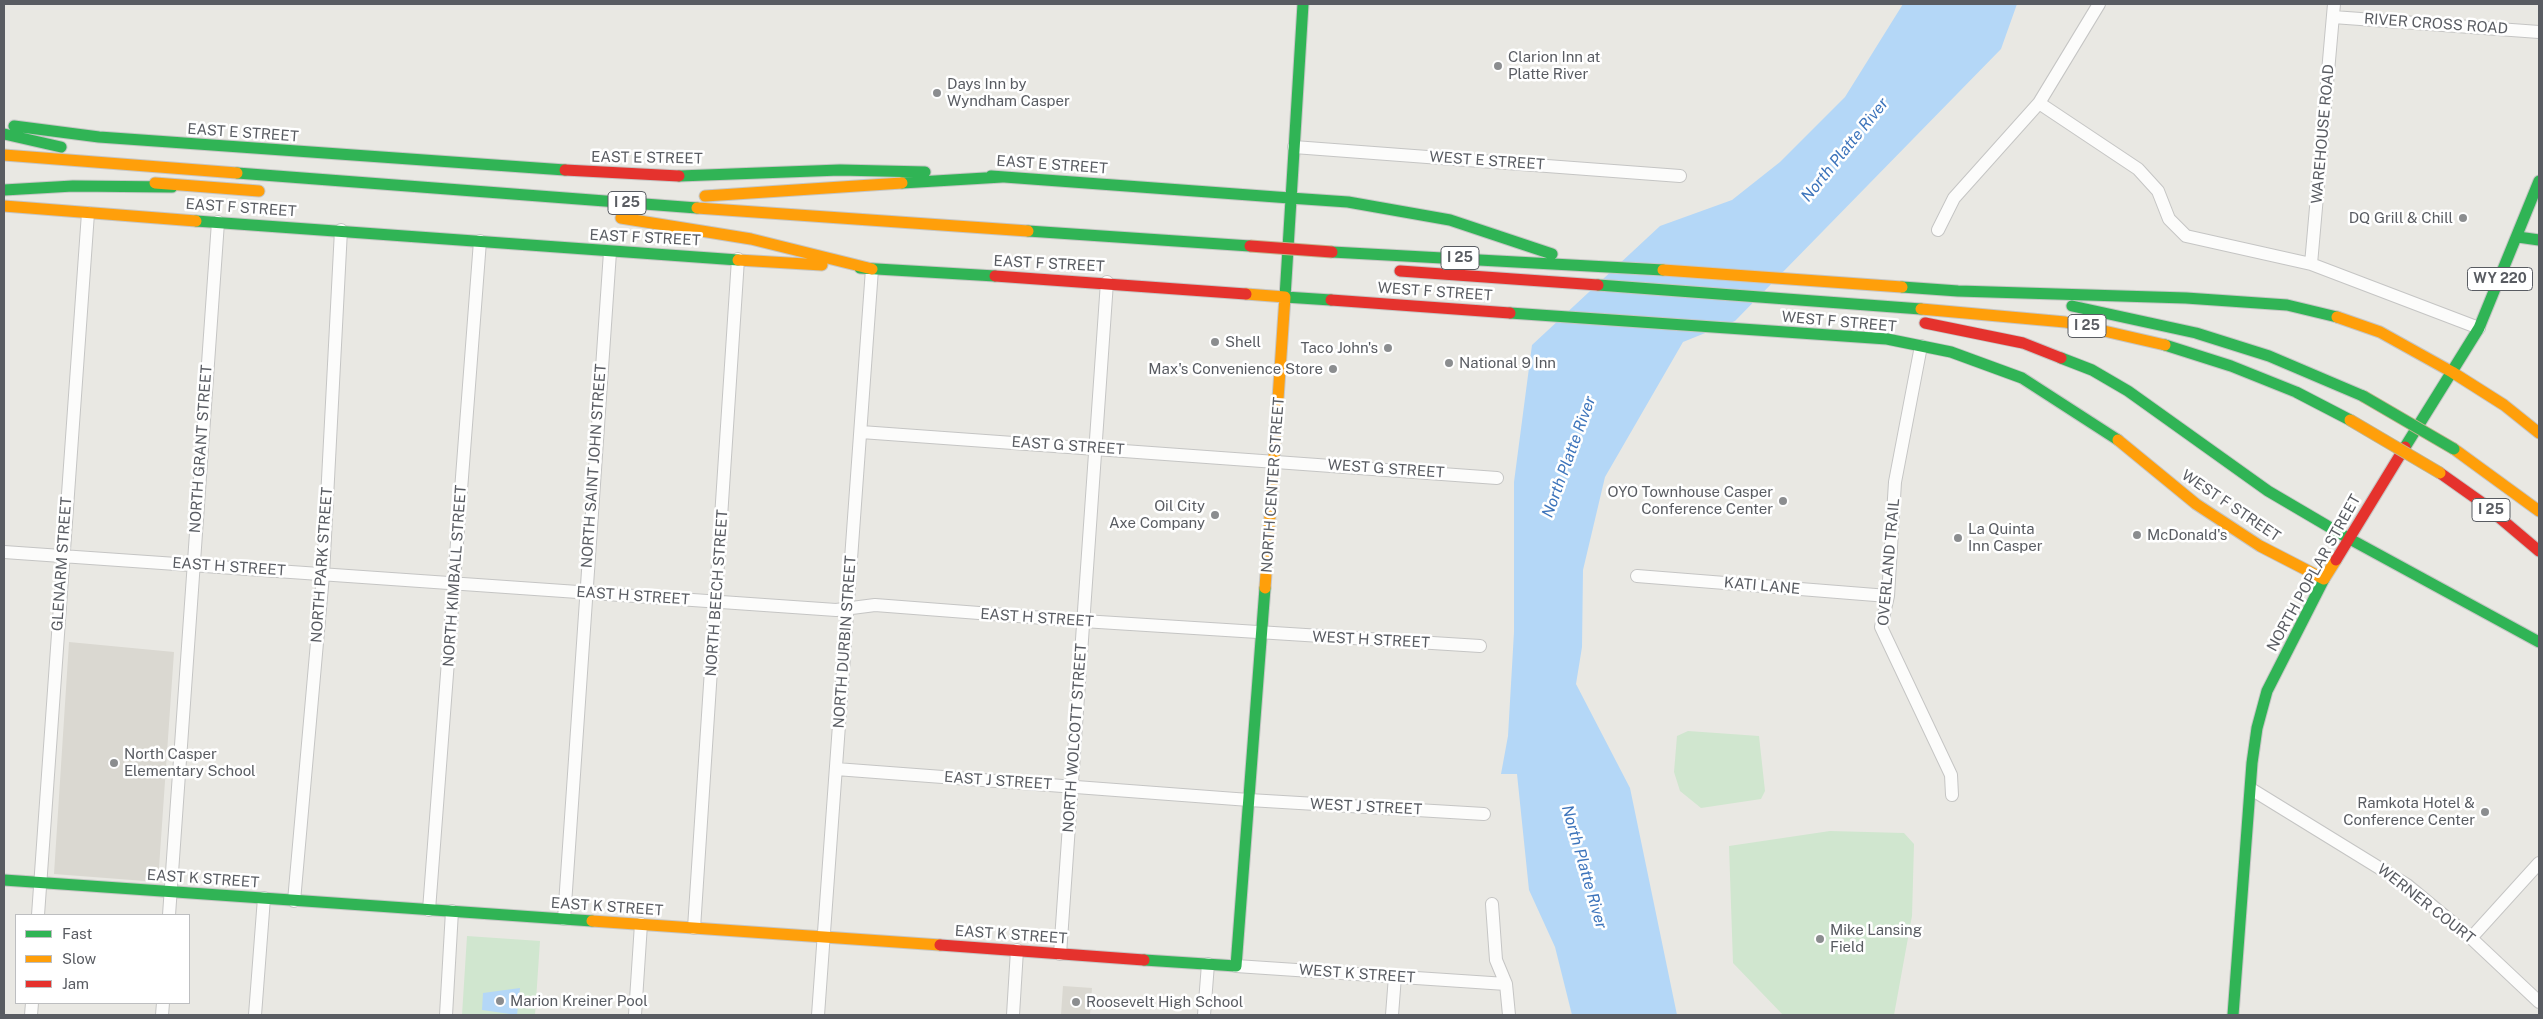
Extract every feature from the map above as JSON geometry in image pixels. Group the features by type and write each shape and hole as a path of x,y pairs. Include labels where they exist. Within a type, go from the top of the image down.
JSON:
{"main road":[{"name":"NORTH CENTER STREET","path":"1236,966 1275,460 1303,4"},
{"name":"EAST E STREET","path":"4,125 99,137 601,173 676,176 862,171 1002,176 1348,202 1450,220 1588,264"},
{"path":"4,134 89,153 205,171"},
{"name":"I 25","path":"4,155 621,203 1332,252 1588,264 1798,279 1958,291 2064,305 2135,318 2196,333 2269,356 2363,396 2454,449 2539,512"},
{"path":"52,175 274,192"},
{"path":"621,203 1002,176"},
{"name":"NORTH POPLAR STREET","path":"2233,1015 2256,728 2267,690 2324,579 2348,538 2479,328 2518,237 2539,181"},
{"path":"4,190 73,186 205,187"},
{"name":"EAST F STREET","path":"4,206 342,230 610,252 1107,282 1285,297"},
{"name":"I 25","path":"748,226 616,218 751,239 872,269"},
{"path":"2518,237 2539,240"},
{"path":"1276,263 1303,264"},
{"name":"I 25","path":"1390,270 2026,317 2104,329 2155,342 2231,366 2296,392 2350,420 2440,474 2481,502 2539,551"},
{"path":"1958,291 2186,298 2287,306 2327,313 2380,332 2452,372 2504,406 2539,433"},
{"name":"WEST F STREET","path":"1285,297 1887,339 1921,346 1987,364 2040,388 2110,434 2196,504 2260,546 2324,579"},
{"path":"1808,302 2023,343 2092,370 2128,391 2268,492 2348,538 2539,642"},
{"name":"EAST K STREET","path":"4,880 1208,964"},
{"name":"WEST K STREET","path":"1208,964 1236,966"}],"street":[{"path":"1938,230 1954,198 2040,103 2099,4"},
{"name":"RIVER CROSS ROAD","path":"2334,10 2539,32"},
{"name":"WAREHOUSE ROAD","path":"2311,264 2334,10"},
{"path":"2040,103 2138,169 2158,191 2169,219 2186,236 2311,264 2479,328"},
{"name":"WEST E STREET","path":"1294,147 1680,176"},
{"name":"GLENARM STREET","path":"38,914 62,556 88,213"},
{"name":"NORTH GRANT STREET","path":"169,914 218,222"},
{"name":"NORTH PARK STREET","path":"294,900 323,574 342,230"},
{"name":"NORTH KIMBALL STREET","path":"430,910 480,241"},
{"name":"NORTH SAINT JOHN STREET","path":"564,919 610,252"},
{"name":"NORTH BEECH STREET","path":"694,928 738,259"},
{"name":"NORTH DURBIN STREET","path":"818,1015 872,269"},
{"name":"NORTH WOLCOTT STREET","path":"1060,954 1107,282"},
{"name":"OVERLAND TRAIL","path":"1921,346 1895,482 1888,596 1881,627 1951,775 1952,795"},
{"name":"EAST G STREET","path":"860,432 1275,460"},
{"name":"WEST G STREET","path":"1275,460 1497,478"},
{"name":"EAST H STREET","path":"4,552 836,610 876,605 1262,634"},
{"name":"KATI LANE","path":"1638,576 1888,596"},
{"name":"WEST H STREET","path":"1262,634 1480,646"},
{"name":"EAST J STREET","path":"836,768 1249,800"},
{"name":"WERNER COURT","path":"2251,789 2407,886 2471,938 2539,1002"},
{"name":"WEST J STREET","path":"1249,800 1484,814"},
{"path":"2471,938 2539,863"},
{"path":"255,1015 264,898"},
{"path":"1492,904 1496,960 1506,984 1509,1015"},
{"path":"446,1015 452,911"},
{"path":"635,1015 641,924"},
{"path":"1012,1015 1017,950"},
{"path":"1204,1015 1208,964"},
{"name":"WEST K STREET","path":"1236,966 1506,984"},
{"path":"1392,1015 1395,976"}],"shaded area":[{"name":"North Casper Elementary School","path":"69,642 174,652 158,882 54,874"},
{"name":"Roosevelt High School","path":"1063,986 1092,988 1090,1015 1061,1015"}],"green space":[{"path":"1688,731 1759,736 1765,791 1761,799 1701,808 1680,791 1674,772 1677,736"},
{"name":"Mike Lansing Field","path":"1830,831 1904,833 1914,844 1912,916 1894,1015 1783,1015 1733,963 1729,846"},
{"name":"Marion Kreiner Pool","path":"467,936 540,941 535,1015 462,1015"}],"water":[{"name":"North Platte River","path":"1903,4 2017,4 2001,49 1735,321 1683,342 1605,477 1583,570 1582,647 1576,684 1630,788 1677,1015 1572,1015 1555,947 1529,890 1517,774 1501,774 1508,736 1514,632 1514,482 1532,345 1660,226 1732,200 1780,162 1845,97"},
{"name":"Marion Kreiner Pool","path":"520,988 517,1015 482,1010 483,993"}],"traffic: fast":[{"path":"1303,4 1285,297 1331,300"},
{"path":"14,126 99,137 565,170"},
{"path":"4,134 61,147"},
{"path":"679,176 840,170 925,172"},
{"path":"237,173 697,208"},
{"path":"991,176 1290,198"},
{"path":"902,183 1002,177"},
{"path":"2405,447 2479,328 2539,181"},
{"path":"4,190 73,186 172,187"},
{"path":"1290,198 1348,202 1450,220 1552,254"},
{"path":"196,221 738,260"},
{"path":"1028,231 1250,246"},
{"path":"2518,237 2539,240"},
{"path":"1332,252 1663,270"},
{"path":"860,268 995,276"},
{"path":"1598,285 1921,309"},
{"path":"1902,287 1958,291 2186,298 2287,305 2337,317"},
{"path":"2072,306 2196,333 2269,356 2363,396"},
{"path":"1510,313 1887,339 1951,352 2022,378 2118,440"},
{"path":"2165,345 2231,366 2296,392 2350,420"},
{"path":"2061,358 2092,370 2128,391 2268,491 2348,538 2539,642"},
{"path":"2363,396 2454,449"},
{"path":"2233,1015 2252,763 2257,728 2267,691 2324,579"},
{"path":"1144,960 1236,966 1265,588"},
{"path":"4,880 592,921"}],"traffic: slow":[{"path":"4,155 237,173"},
{"path":"155,183 259,191"},
{"path":"705,196 902,183"},
{"path":"4,206 196,221"},
{"path":"697,208 1028,231"},
{"path":"621,218 751,239 872,269"},
{"path":"738,260 822,265"},
{"path":"1663,270 1902,287"},
{"path":"1246,294 1285,297 1265,588"},
{"path":"1921,309 2065,322 2165,345"},
{"path":"2337,317 2380,332 2452,372 2504,405 2539,433"},
{"path":"2350,420 2440,473"},
{"path":"2118,440 2196,504 2260,546 2324,579 2336,560"},
{"path":"2454,449 2539,511"},
{"path":"592,921 940,945"}],"traffic: jam":[{"path":"565,170 679,176"},
{"path":"1250,246 1332,252"},
{"path":"1400,271 1598,285"},
{"path":"995,276 1246,294"},
{"path":"1331,300 1510,313"},
{"path":"1925,323 2023,343 2061,358"},
{"path":"2336,560 2405,447"},
{"path":"2440,473 2481,502 2539,551"},
{"path":"940,945 1144,960"}],"place":[{"name":"Clarion Inn at Platte River","path":"1498,66"},
{"name":"Days Inn by Wyndham Casper","path":"937,93"},
{"name":"DQ Grill & Chill","path":"2463,218"},
{"name":"Shell","path":"1215,342"},
{"name":"Taco John's","path":"1388,348"},
{"name":"National 9 Inn","path":"1449,363"},
{"name":"Max's Convenience Store","path":"1333,369"},
{"name":"OYO Townhouse Casper Conference Center","path":"1783,501"},
{"name":"Oil City Axe Company","path":"1215,515"},
{"name":"McDonald's","path":"2137,535"},
{"name":"La Quinta Inn Casper","path":"1958,538"},
{"name":"North Casper Elementary School","path":"114,763"},
{"name":"Ramkota Hotel & Conference Center","path":"2485,812"},
{"name":"Mike Lansing Field","path":"1820,939"},
{"name":"Marion Kreiner Pool","path":"500,1001"},
{"name":"Roosevelt High School","path":"1076,1002"}]}
